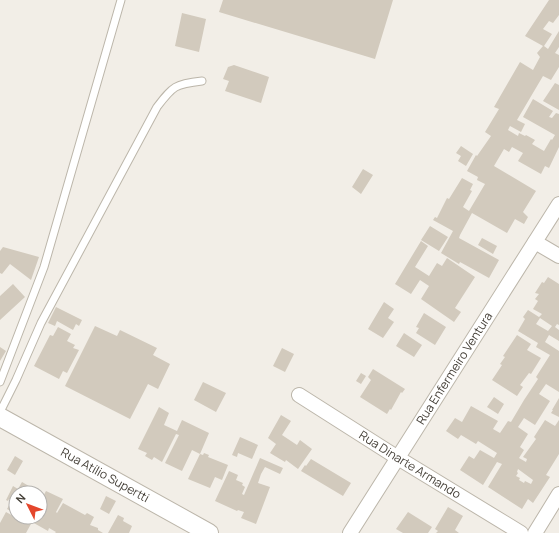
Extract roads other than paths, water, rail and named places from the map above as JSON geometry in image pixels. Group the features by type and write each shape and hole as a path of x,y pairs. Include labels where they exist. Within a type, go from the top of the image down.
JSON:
{"street":[{"name":"Rua Enfermeiro Ventura","path":"350,533 559,204"},
{"path":"535,242 559,256"},
{"name":"Rua Dinarte Armando","path":"299,395 398,458 521,533"},
{"name":"Rua Atílio Supertti","path":"0,417 209,533"},
{"path":"535,533 559,494"}],"lane":[{"path":"0,382 44,268 120,0"},
{"path":"0,412 41,323 157,107 170,91 182,83 202,81"}]}
